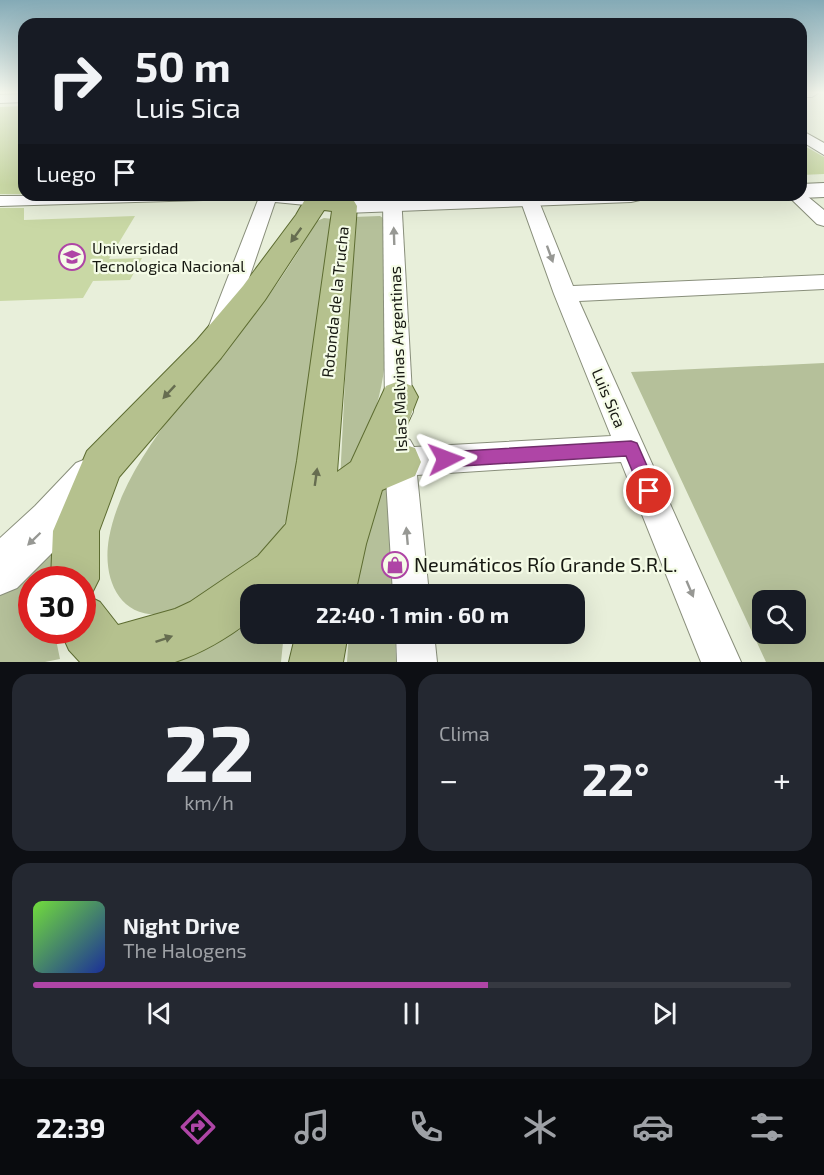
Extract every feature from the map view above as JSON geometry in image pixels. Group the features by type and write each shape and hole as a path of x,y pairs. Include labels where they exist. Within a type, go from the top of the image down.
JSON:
{"main road":[{"path":"75,566 76,531 102,465 209,349 267,277 308,218 329,201"},
{"name":"Rotonda de la Trucha","path":"305,584 307,535 318,461 331,201"},
{"path":"332,584 337,558 383,470 399,397"},
{"path":"99,649 158,641 208,620 275,573 340,496 383,470"},
{"path":"299,662 300,644"},
{"path":"316,662 320,644"}],"street":[{"path":"807,138 824,150"},
{"path":"807,191 824,190"},
{"path":"0,201 18,200"},
{"path":"209,349 222,323 266,201"},
{"name":"Islas Malvinas Argentinas","path":"393,201 399,397"},
{"name":"Luis Sica","path":"530,201 565,294 721,662"},
{"path":"803,201 824,220"},
{"path":"565,294 824,282"},
{"path":"383,470 631,448"},
{"path":"0,572 51,522 102,465"},
{"name":"Islas Malvinas Argentinas","path":"383,470 409,584"},
{"path":"416,644 417,662"}],"green space":[{"path":"380,216 383,218 387,313 382,385 369,427 340,482 353,217"},
{"path":"324,218 333,219 290,512 286,521 262,557 236,584 170,613 149,614 135,610 125,603 111,581 107,553 118,507 132,476 171,417 259,309 317,221"},
{"path":"824,363 824,662 766,662 758,644 806,644 806,590 752,590 752,632 631,372"},
{"path":"389,477 393,584 355,584 375,490"},
{"path":"65,534 56,566 31,566"},
{"path":"18,578 18,644 57,644 60,659 45,662 0,662 0,595"},
{"path":"240,630 240,644 283,644 281,662 174,662"},
{"path":"348,644 395,644 396,662 347,662"}],"building":[{"path":"0,124 18,124 18,194 0,194"},
{"path":"807,147 824,157 824,174 807,175"},
{"path":"0,208 24,208 24,220 135,216 109,259 142,258 130,280 93,281 83,298 0,301"}],"place":[{"name":"Universidad Tecnologica Nacional","path":"72,257"},
{"name":"Neumáticos Río Grande S.R.L.","path":"395,565"}],"route":[{"path":"446,459 631,448 649,491"}]}
